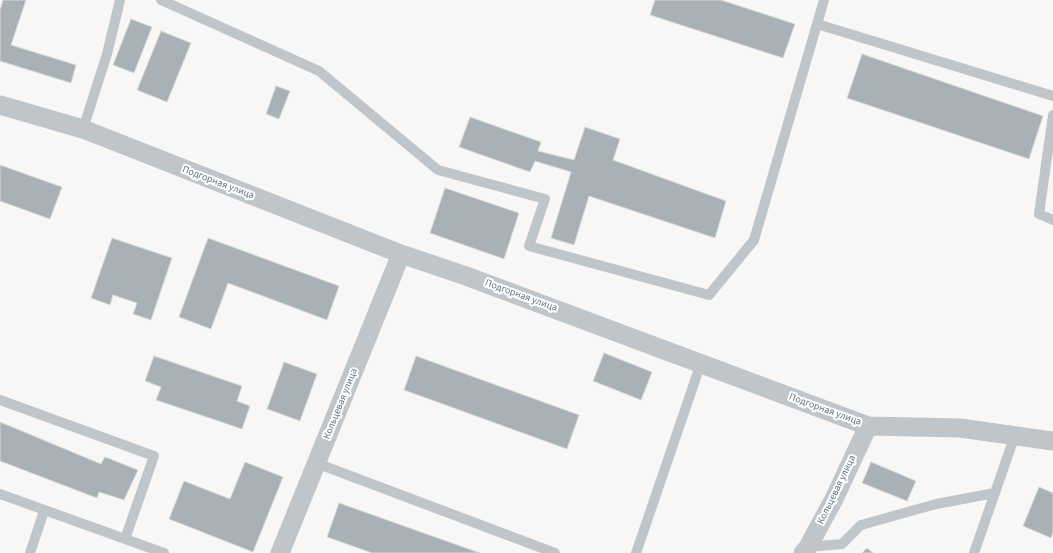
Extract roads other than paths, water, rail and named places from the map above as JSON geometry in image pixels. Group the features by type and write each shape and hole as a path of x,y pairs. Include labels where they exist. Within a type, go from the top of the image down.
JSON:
{"street":[{"name":"Подгорная улица","path":"0,105 83,130 401,254 466,276 868,426 960,428 1053,441"},
{"name":"Кольцевая улица","path":"280,553 401,254"},
{"name":"Кольцевая улица","path":"806,550 834,499 868,426"}],"lane":[{"path":"83,130 107,54 120,0"},
{"path":"162,0 319,71 438,170 545,199 529,246 709,295 754,240 824,0"},
{"path":"817,24 1053,96"},
{"path":"1053,115 1039,214 1053,220"},
{"path":"636,553 701,363"},
{"path":"0,400 154,456 125,539"},
{"path":"974,553 1015,435"},
{"path":"316,463 555,553"},
{"path":"806,550 842,544 861,525 936,504 995,493"},
{"path":"0,494 164,553"},
{"path":"30,553 44,511"}]}
